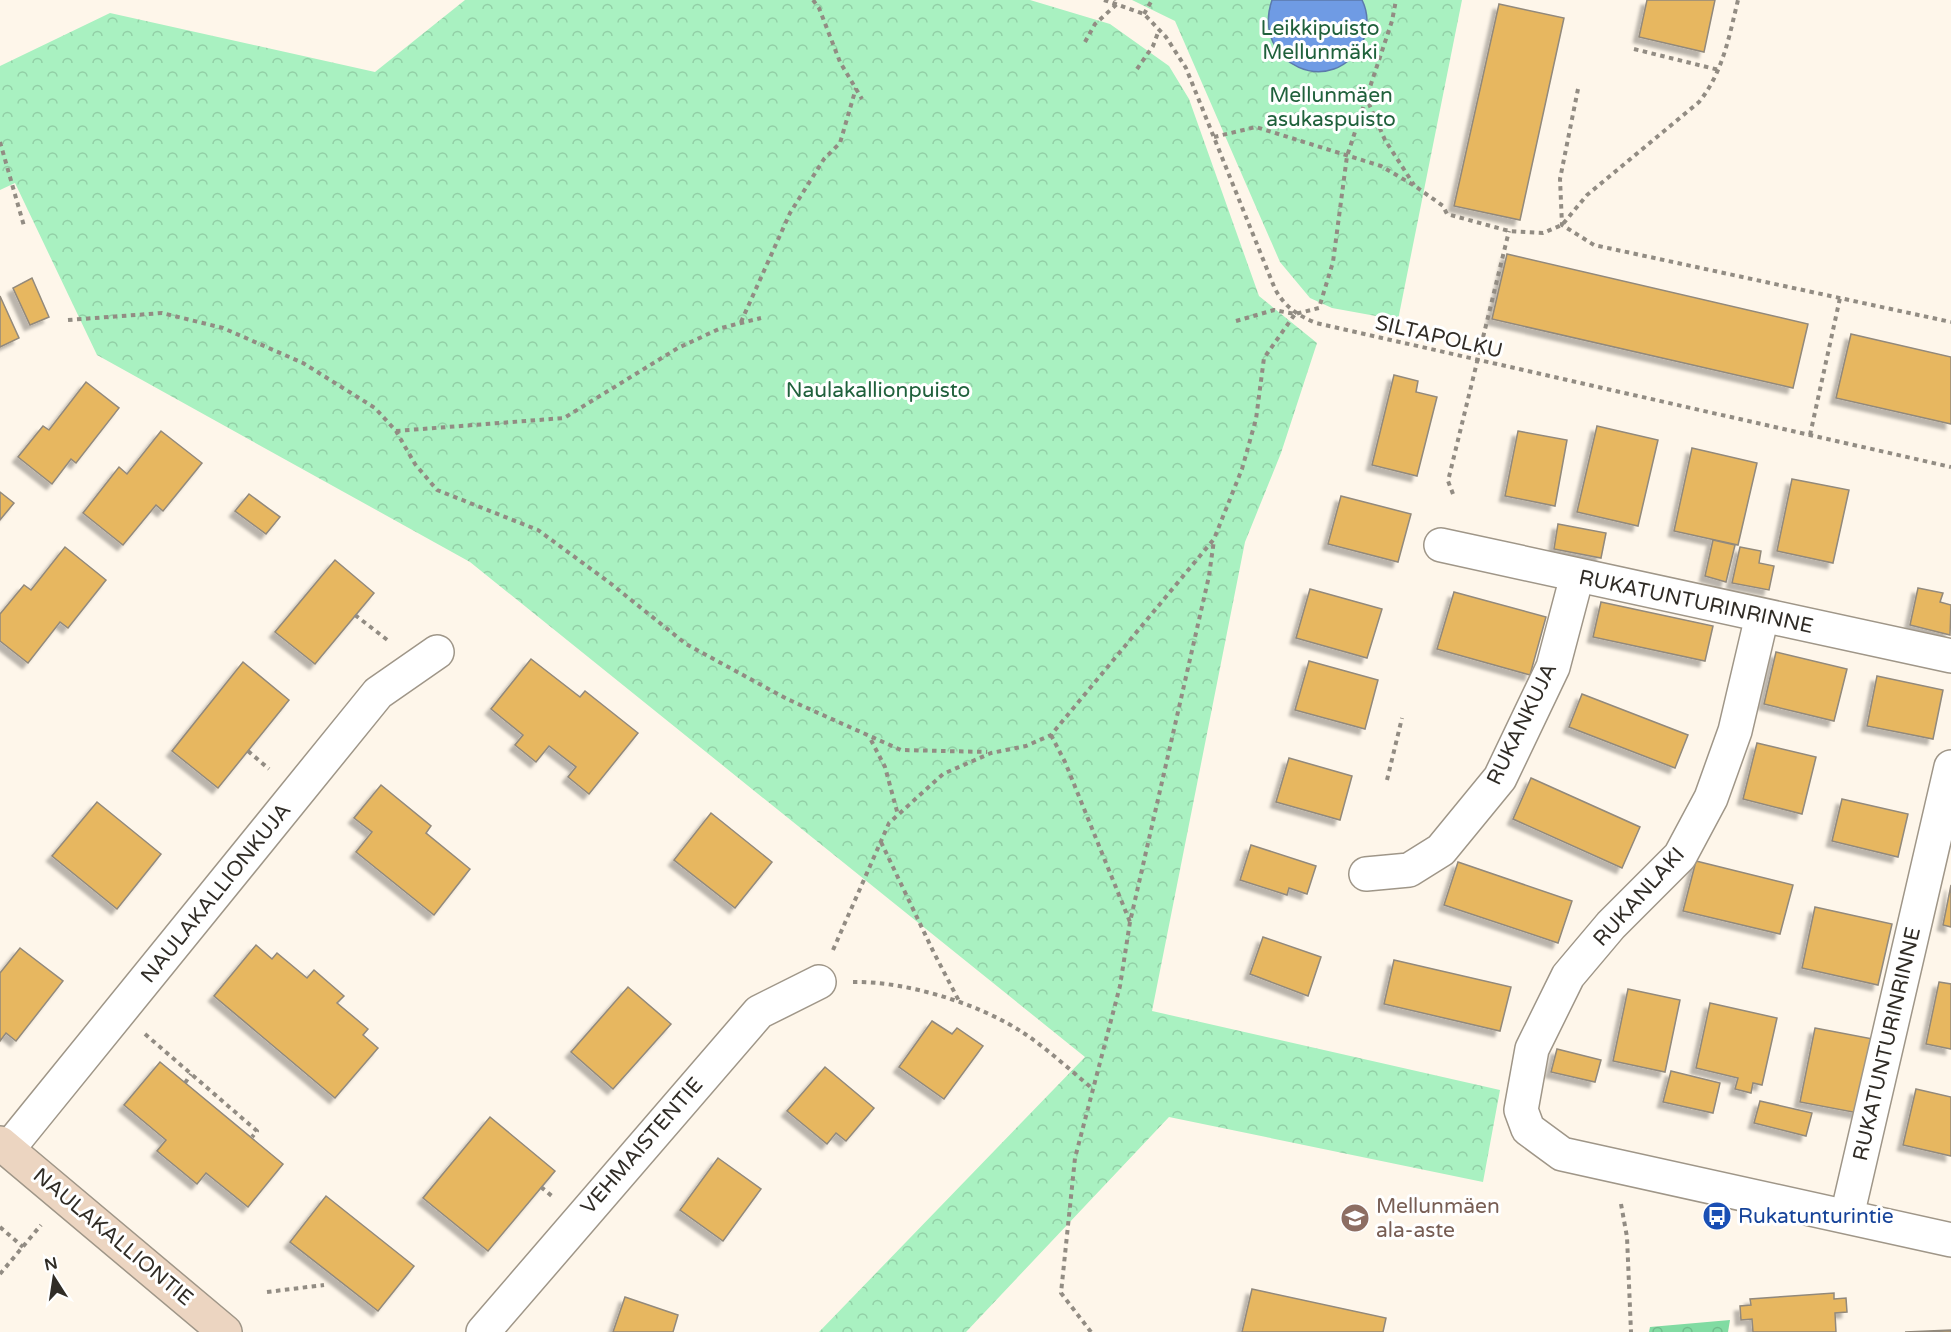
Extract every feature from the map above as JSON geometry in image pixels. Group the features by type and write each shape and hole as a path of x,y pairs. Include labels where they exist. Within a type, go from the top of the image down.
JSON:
{"street":[{"name":"RUKATUNTURINRINNE","path":"1441,545 1951,656"},
{"name":"RUKANKUJA","path":"1366,874 1409,870 1441,850 1500,778 1553,667 1577,576"},
{"name":"RUKANLAKI","path":"1762,616 1735,731 1711,798 1680,856 1611,925 1568,976 1532,1048 1521,1110 1528,1129 1562,1154 1847,1216"},
{"name":"NAULAKALLIONKUJA","path":"4,1146 120,1012 378,693 437,652"},
{"name":"RUKATUNTURINRINNE","path":"1847,1216 1951,767"},
{"name":"VEHMAISTENTIE","path":"483,1332 759,1012 819,982"},
{"name":"NAULAKALLIONTIE","path":"4,1146 225,1332"},
{"path":"1847,1216 1951,1240"}],"path":[{"path":"813,0 819,8 840,62 862,99"},
{"name":"SILTAPOLKU","path":"1104,0 1116,2 1144,14 1159,30 1186,68 1275,289 1280,299 1295,314 1316,324 1951,467"},
{"path":"1144,14 1152,0"},
{"path":"1236,321 1274,310 1295,314 1319,308 1333,262 1347,156 1365,96 1392,21 1396,0"},
{"path":"1214,137 1256,127 1381,166 1443,206 1448,214 1509,231 1543,233 1562,225 1587,195 1699,102 1713,84 1719,70 1738,0"},
{"path":"1085,42 1095,24 1116,2"},
{"path":"1137,69 1153,46 1159,30"},
{"path":"1634,49 1719,70"},
{"path":"741,322 790,213 824,159 840,143 856,88"},
{"path":"1562,225 1560,179 1578,89"},
{"path":"1365,96 1385,140 1415,186"},
{"path":"0,142 24,226"},
{"path":"1562,225 1594,245 1951,322"},
{"path":"1453,494 1448,480 1509,231"},
{"path":"1810,435 1840,298"},
{"path":"68,320 162,313 223,328 303,363 375,408 396,431 415,464 437,490 538,530 610,583 686,644 787,699 901,750 991,753"},
{"path":"1091,1332 1061,1293 1076,1158 1120,986 1130,922 1209,576 1214,539 1242,469 1256,419 1263,358 1295,314"},
{"path":"396,431 564,418 678,348 721,328 761,318"},
{"path":"1093,1089 1023,1033 960,1001 875,981 819,982 889,823 943,774 991,753 1026,746 1051,735 1214,539"},
{"path":"1387,780 1402,717"},
{"path":"1051,735 1065,762 1130,922"},
{"path":"871,738 885,767 898,815"},
{"path":"881,842 934,953 960,1001"},
{"path":"120,1012 257,1131 252,1137"},
{"path":"185,1083 191,1074"},
{"path":"1620,1196 1627,1237 1630,1332"},
{"path":"0,1274 44,1222"},
{"path":"0,1227 23,1247"},
{"path":"267,1292 324,1285"}],"green space":[{"name":"Naulakallionpuisto","path":"465,0 1030,0 1110,24 1169,66 1189,99 1259,296 1317,343 1281,453 1245,542 1152,1011 1500,1090 1483,1182 1169,1117 966,1332 819,1332 1085,1057 470,562 97,355 15,183 0,190 0,66 110,13 375,72"},
{"name":"Mellunmäen asukaspuisto","path":"1132,0 1462,0 1398,320 1332,308 1310,298 1280,262 1175,21"},
{"path":"1730,1320 1728,1332 1649,1332 1650,1327"}],"water":[{"name":"Leikkipuisto Mellunmäki","path":"1272,0 1362,0 1367,20 1363,41 1350,59 1334,69 1316,72 1299,67 1284,57 1273,42 1268,23"}],"building":[{"path":"1647,0 1715,0 1704,52 1639,37"},
{"path":"1499,4 1564,18 1520,220 1454,206"},
{"path":"1507,254 1808,324 1793,388 1492,319"},
{"path":"32,278 49,317 30,325 13,288"},
{"path":"0,296 19,338 0,347"},
{"path":"1851,334 1951,357 1951,424 1836,398"},
{"path":"1394,375 1418,381 1416,392 1437,397 1417,476 1372,465"},
{"path":"86,382 119,408 76,463 71,459 52,484 18,457 43,426 49,430"},
{"path":"1597,426 1658,440 1638,526 1577,512"},
{"path":"161,431 202,463 163,511 156,505 123,545 83,513 119,467 127,474"},
{"path":"1518,431 1567,440 1555,506 1505,496"},
{"path":"1692,448 1757,463 1738,545 1674,531"},
{"path":"1792,479 1849,490 1833,563 1777,551"},
{"path":"0,492 14,503 0,520"},
{"path":"249,494 280,517 266,534 235,511"},
{"path":"1341,496 1411,514 1398,562 1328,544"},
{"path":"1558,524 1606,533 1601,558 1554,549"},
{"path":"1713,540 1735,545 1726,582 1705,576"},
{"path":"65,547 106,580 68,628 60,622 28,663 0,641 0,614 24,585 31,590"},
{"path":"1740,547 1761,551 1759,563 1774,566 1769,590 1732,583"},
{"path":"335,560 374,593 315,664 275,632"},
{"path":"1918,588 1943,593 1940,602 1951,605 1950,635 1910,625"},
{"path":"1310,589 1382,609 1367,658 1296,638"},
{"path":"1454,592 1546,617 1530,675 1437,649"},
{"path":"1601,602 1713,626 1705,661 1593,637"},
{"path":"1776,652 1847,669 1834,721 1764,704"},
{"path":"531,659 580,697 585,691 638,733 589,794 568,777 576,767 549,746 536,762 515,745 523,735 491,709"},
{"path":"1309,661 1378,680 1365,729 1295,710"},
{"path":"243,662 289,700 218,788 172,751"},
{"path":"1877,676 1943,690 1933,739 1867,726"},
{"path":"1582,694 1688,735 1675,768 1569,727"},
{"path":"1757,743 1816,757 1802,814 1743,799"},
{"path":"1289,758 1352,776 1340,820 1276,802"},
{"path":"1531,778 1640,827 1622,868 1513,819"},
{"path":"381,785 431,826 426,833 470,869 434,915 356,852 372,832 354,818"},
{"path":"1842,799 1908,814 1898,857 1832,841"},
{"path":"97,802 161,854 117,909 52,856"},
{"path":"711,813 772,862 735,908 674,860"},
{"path":"1251,845 1316,866 1307,894 1289,888 1287,895 1240,880"},
{"path":"1696,861 1793,885 1780,934 1683,911"},
{"path":"1458,862 1572,901 1558,943 1444,905"},
{"path":"1951,885 1951,927 1943,925"},
{"path":"1815,907 1892,924 1878,985 1802,968"},
{"path":"1263,937 1321,957 1308,996 1250,974"},
{"path":"256,945 272,959 277,953 307,978 314,970 344,996 337,1003 368,1029 363,1035 378,1048 335,1098 214,996"},
{"path":"20,948 63,981 16,1041 6,1033 0,1041 0,973"},
{"path":"1394,960 1511,987 1500,1031 1384,1004"},
{"path":"1939,982 1951,984 1951,1049 1926,1044"},
{"path":"628,987 671,1024 613,1089 571,1052"},
{"path":"1628,989 1680,1000 1665,1072 1613,1061"},
{"path":"1710,1003 1777,1018 1762,1085 1753,1083 1751,1093 1735,1089 1738,1078 1696,1068"},
{"path":"932,1021 952,1034 957,1028 983,1046 944,1099 899,1067"},
{"path":"1815,1028 1873,1039 1858,1113 1800,1102"},
{"path":"1557,1049 1601,1060 1595,1082 1551,1072"},
{"path":"160,1062 283,1164 248,1207 206,1173 197,1184 157,1151 166,1140 124,1105"},
{"path":"825,1067 874,1108 846,1141 836,1133 827,1144 787,1111"},
{"path":"1671,1071 1720,1083 1713,1113 1663,1102"},
{"path":"1916,1089 1951,1097 1951,1156 1903,1145"},
{"path":"1760,1101 1812,1113 1806,1136 1754,1123"},
{"path":"490,1117 555,1171 488,1251 423,1198"},
{"path":"718,1158 761,1189 723,1241 680,1210"},
{"path":"326,1196 414,1266 378,1311 290,1242"},
{"path":"1252,1289 1386,1318 1383,1332 1242,1332"},
{"path":"1834,1293 1834,1299 1846,1298 1847,1312 1835,1313 1836,1332 1753,1332 1752,1319 1741,1320 1740,1306 1751,1305 1750,1299"},
{"path":"625,1297 678,1315 673,1332 613,1332"},
{"path":"1951,1330 1951,1332 1905,1332"}],"place":[{"name":"Rukatunturintie","path":"1717,1216"},
{"name":"Mellunmäen ala-aste","path":"1355,1218"}]}
